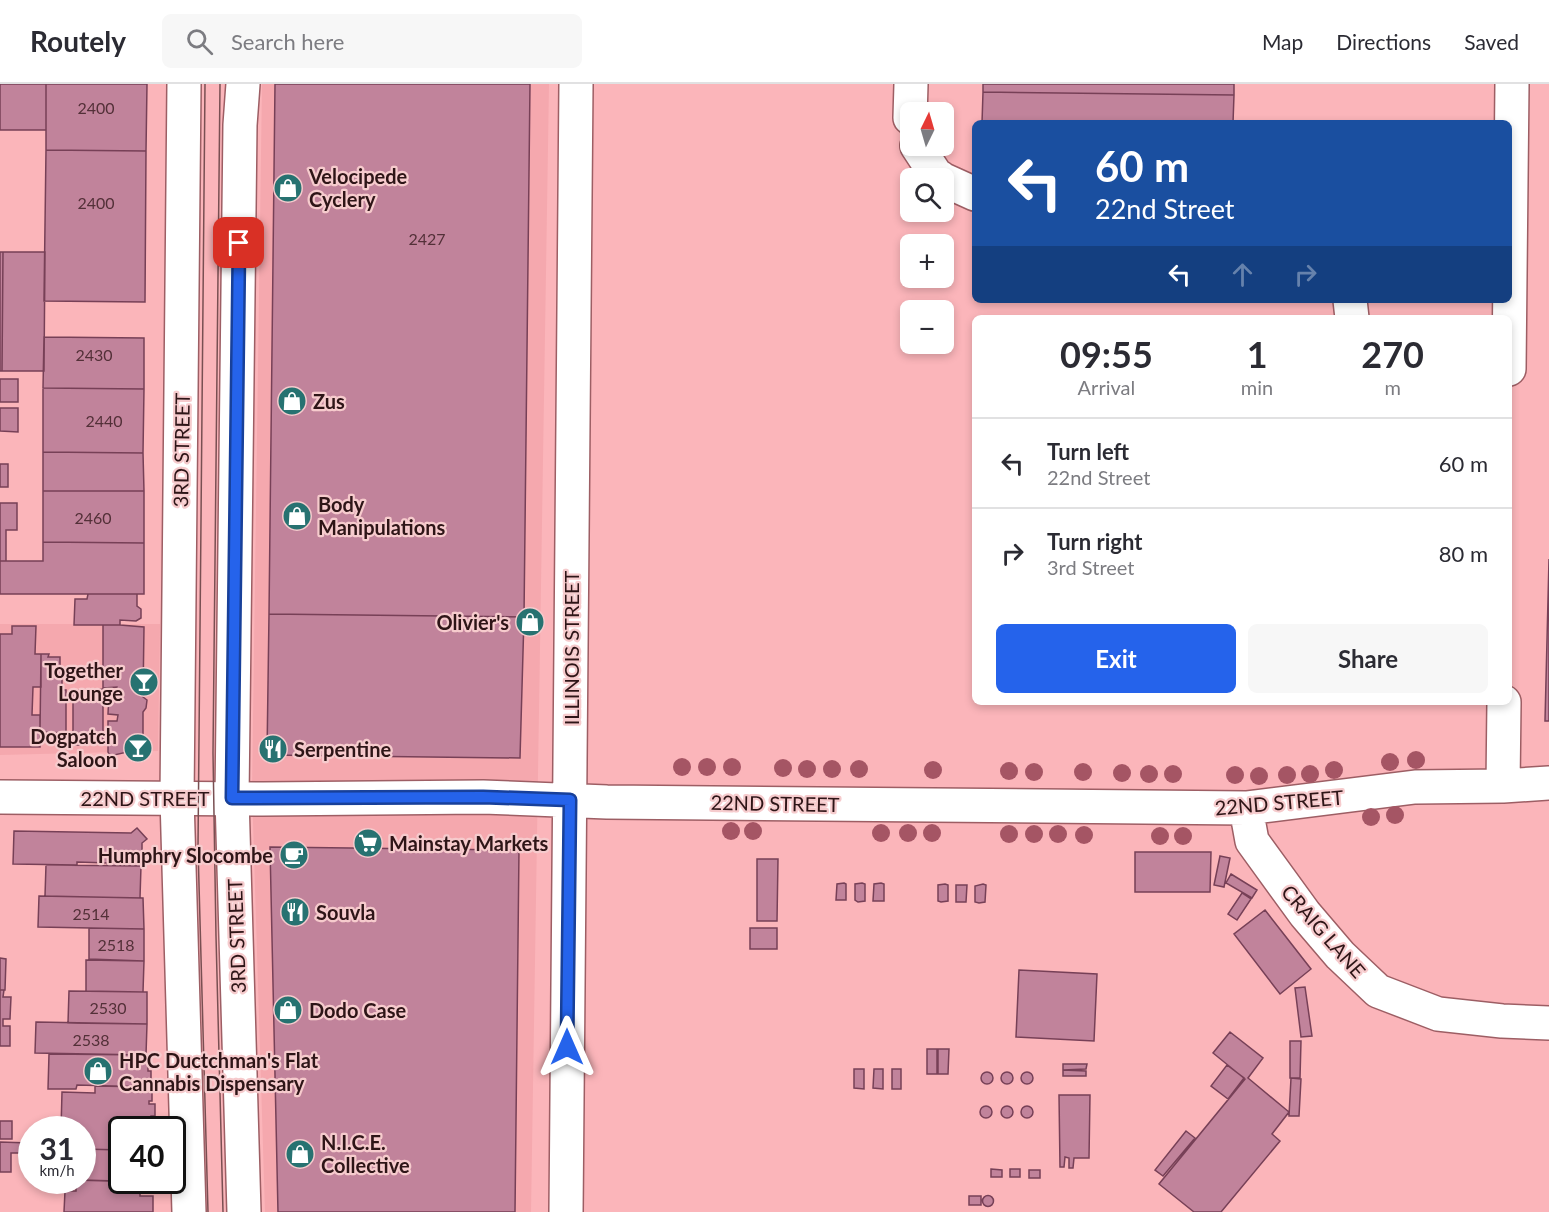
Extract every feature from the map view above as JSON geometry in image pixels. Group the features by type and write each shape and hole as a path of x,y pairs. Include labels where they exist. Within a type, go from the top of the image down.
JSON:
{"street":[{"name":"3RD STREET","path":"183,84 177,798 189,1212"},
{"name":"3RD STREET","path":"243,84 240,125 232,798 244,1212"},
{"name":"ILLINOIS STREET","path":"566,1212 576,84"},
{"path":"910,102 911,84"},
{"path":"1511,120 1512,84"},
{"path":"954,184 972,193"},
{"path":"1503,786 1504,705"},
{"name":"22ND STREET","path":"0,797 483,797 1246,808 1415,787 1549,783"},
{"name":"CRAIG LANE","path":"1246,808 1252,841 1305,914 1340,955 1378,991 1438,1014 1502,1021 1549,1023"}],"shaded area":[{"path":"262,84 549,84 531,1212 265,1212 252,790"},
{"path":"0,624 160,624 158,751 0,755"}],"building":[{"path":"0,84 46,84 46,130 0,130"},
{"path":"46,84 147,84 146,151 46,150"},
{"path":"275,84 530,84 524,617 269,614"},
{"path":"983,84 1234,84 1234,95 983,92"},
{"path":"983,92 1234,95 1233,120 982,120"},
{"path":"46,150 146,151 145,302 44,301"},
{"path":"0,252 3,252 2,371 0,371"},
{"path":"3,252 45,252 44,371 2,371"},
{"path":"44,337 144,338 144,389 43,388"},
{"path":"0,379 18,379 18,402 0,402"},
{"path":"43,388 144,389 143,453 43,452"},
{"path":"0,408 18,408 18,432 0,431"},
{"path":"43,452 143,453 144,491 43,491"},
{"path":"0,464 8,464 8,487 0,487"},
{"path":"43,491 144,491 144,543 43,542"},
{"path":"0,503 17,503 17,530 6,530 6,561 0,561"},
{"path":"43,542 144,543 144,594 0,594 0,561 43,561"},
{"path":"1549,559 1549,721 1545,721"},
{"path":"88,594 137,594 137,606 141,609 141,618 136,621 120,620 120,625 74,625 75,599 87,599"},
{"path":"269,614 524,617 520,758 267,755"},
{"path":"103,625 144,627 143,697 147,700 143,712 143,738 146,741 146,750 139,757 131,756 127,752 110,756 108,752 108,721 117,721 118,715 108,714 109,693 117,693 117,687 103,688"},
{"path":"12,626 36,626 35,654 41,654 41,687 33,687 32,715 40,715 40,747 0,747 0,634 12,634"},
{"path":"41,654 49,654 48,657 60,657 62,690 66,690 66,733 40,732"},
{"path":"103,689 103,742 82,742 80,745 74,745 73,690"},
{"path":"137,828 147,839 142,843 142,866 107,866 108,863 77,862 77,865 13,864 14,831 131,833"},
{"path":"270,847 519,850 515,1212 278,1212"},
{"path":"1135,852 1211,852 1210,892 1135,892"},
{"path":"1220,856 1230,858 1224,887 1214,885"},
{"path":"757,859 778,859 777,921 757,921"},
{"path":"46,865 141,866 140,898 45,896"},
{"path":"1231,874 1257,890 1252,898 1226,883"},
{"path":"837,884 846,884 846,900 836,900"},
{"path":"855,884 865,884 865,901 858,902 855,900"},
{"path":"874,884 884,884 884,901 873,901"},
{"path":"938,885 948,885 948,901 941,902 938,901"},
{"path":"956,885 967,885 966,902 956,902"},
{"path":"986,885 985,902 975,902 975,886"},
{"path":"1242,893 1251,899 1237,920 1228,914"},
{"path":"39,896 143,898 144,929 38,927"},
{"path":"1265,910 1311,969 1280,994 1234,934"},
{"path":"89,928 144,929 144,961 89,959"},
{"path":"750,928 777,928 777,949 750,949"},
{"path":"0,958 6,959 5,990 0,990"},
{"path":"86,960 144,961 143,992 86,991"},
{"path":"1019,970 1097,974 1094,1041 1016,1037"},
{"path":"1305,987 1312,1036 1301,1037 1295,988"},
{"path":"0,990 4,990 3,997 11,997 10,1019 3,1019 3,1026 10,1026 10,1046 0,1046"},
{"path":"69,991 147,992 147,1024 68,1023"},
{"path":"36,1022 147,1024 146,1055 35,1053"},
{"path":"1230,1032 1263,1058 1248,1078 1289,1112 1272,1134 1280,1141 1221,1212 1194,1212 1159,1184 1245,1079 1213,1053"},
{"path":"1290,1041 1301,1041 1300,1078 1290,1078"},
{"path":"927,1049 937,1049 937,1074 927,1074"},
{"path":"938,1049 949,1049 948,1074 938,1074"},
{"name":"HPC Ductchman's Flat Cannabis Dispensary","path":"49,1054 148,1055 151,1087 77,1085 76,1089 48,1089"},
{"path":"1063,1064 1087,1064 1086,1069 1063,1070"},
{"path":"1227,1065 1244,1078 1228,1099 1211,1086"},
{"path":"854,1069 864,1069 864,1089 854,1088"},
{"path":"874,1069 883,1069 883,1089 873,1088"},
{"path":"892,1069 901,1069 901,1089 892,1089"},
{"path":"1063,1070 1086,1071 1086,1076 1063,1076"},
{"path":"989,1072 993,1078 989,1084 985,1084 981,1076"},
{"path":"1009,1072 1013,1078 1009,1084 1005,1084 1001,1076"},
{"path":"1029,1072 1033,1078 1029,1084 1025,1084 1021,1076"},
{"path":"1291,1078 1301,1079 1299,1116 1289,1116"},
{"path":"95,1086 149,1087 150,1090 152,1089 152,1101 149,1101 149,1104 155,1104 155,1116 108,1116 108,1150 96,1149 96,1116 61,1116 62,1092 95,1093"},
{"path":"1059,1095 1090,1095 1089,1158 1074,1158 1073,1168 1069,1168 1069,1158 1065,1157 1064,1167 1060,1167"},
{"path":"988,1106 992,1112 988,1118 984,1118 980,1110"},
{"path":"1009,1106 1012,1107 1012,1117 1005,1118 1002,1117 1001,1110 1002,1107"},
{"path":"1029,1106 1033,1112 1029,1118 1025,1118 1021,1110"},
{"path":"0,1121 12,1121 12,1139 0,1139"},
{"path":"1186,1131 1195,1138 1163,1176 1155,1170"},
{"path":"0,1142 18,1143 18,1153 11,1153 11,1172 0,1172"},
{"path":"96,1149 108,1150 108,1181 96,1180"},
{"path":"991,1169 1002,1170 1002,1177 991,1177"},
{"path":"1010,1169 1020,1169 1020,1177 1010,1177"},
{"path":"1029,1170 1040,1170 1040,1178 1029,1178"},
{"path":"96,1181 108,1181 108,1194 153,1196 153,1212 64,1212 65,1194 96,1194"},
{"path":"969,1196 981,1196 981,1205 969,1205"},
{"path":"988,1196 992,1197 992,1205 988,1206 984,1205 983,1201 984,1197"}],"tram line":[{"path":"205,84 198,848 208,1212"},
{"path":"220,84 213,753 223,1212"}],"place":[{"name":"Velocipede Cyclery","path":"288,188"},
{"name":"Zus","path":"292,401"},
{"name":"Body Manipulations","path":"297,516"},
{"name":"Olivier's","path":"530,622"},
{"name":"Together Lounge","path":"144,682"},
{"name":"Dogpatch Saloon","path":"138,748"},
{"name":"Serpentine","path":"273,749"},
{"name":"Mainstay Markets","path":"368,843"},
{"name":"Humphry Slocombe","path":"294,855"},
{"name":"Souvla","path":"295,912"},
{"name":"Dodo Case","path":"288,1010"},
{"name":"HPC Ductchman's Flat Cannabis Dispensary","path":"98,1071"},
{"name":"N.I.C.E. Collective","path":"300,1154"}],"route":[{"path":"239,243 232,798 483,797 570,800 567,1047"}]}
